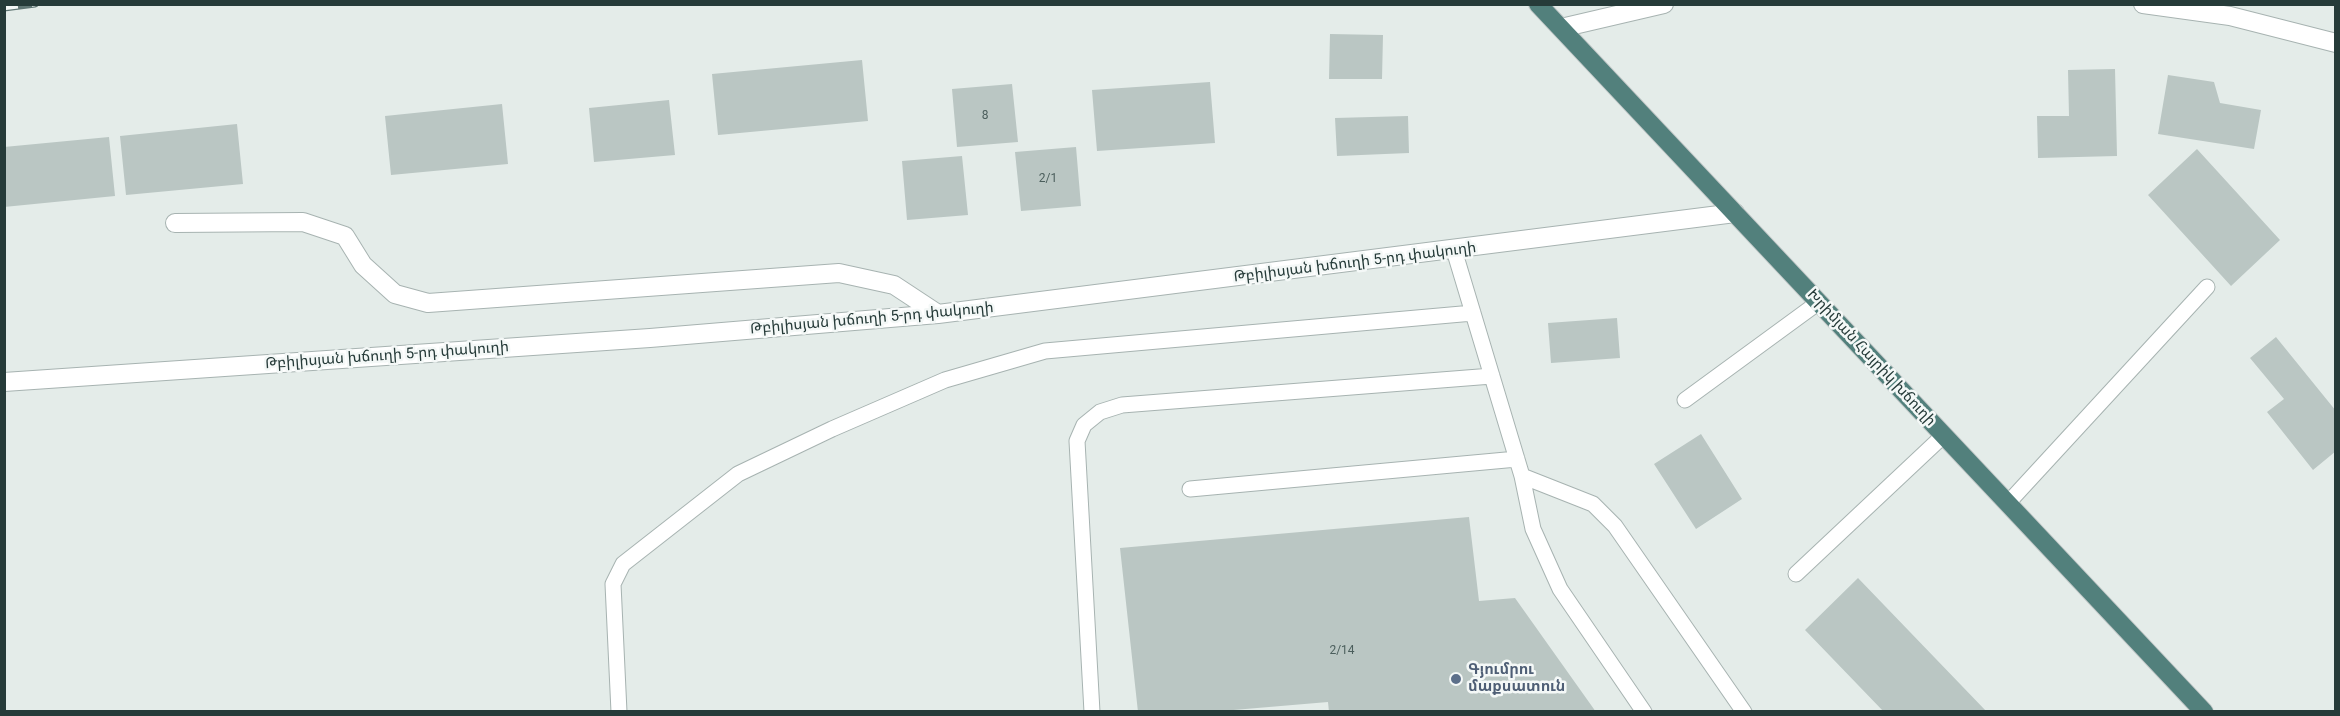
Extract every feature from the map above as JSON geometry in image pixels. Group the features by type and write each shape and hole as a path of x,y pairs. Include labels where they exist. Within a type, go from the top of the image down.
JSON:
{"highway":[{"name":"Խրիմյան Հայրիկ խճուղի","path":"1538,4 2204,711"}],"street":[{"path":"1561,28 1664,4"},
{"path":"2144,4 2230,16 2336,43"},
{"name":"Թբիլիսյան խճուղի 5-րդ փակուղի","path":"4,382 638,339 938,314 1735,213"},
{"path":"175,223 303,222 345,236 363,265 396,294 428,303 839,273 894,285 938,314"}],"lane":[{"path":"1454,250 1522,476 1533,529 1560,589 1644,711"},
{"path":"2008,503 2207,287"},
{"path":"1685,400 1819,302"},
{"path":"619,711 613,584 623,564 738,474 832,429 945,380 1045,351 1473,313"},
{"path":"1092,711 1077,441 1084,425 1100,412 1122,405 1492,376"},
{"path":"1796,574 1944,435"},
{"path":"1190,489 1517,459"},
{"path":"1522,476 1593,504 1615,526 1744,711"}],"building":[{"path":"1330,34 1383,35 1382,79 1329,79"},
{"path":"862,60 868,121 718,135 712,74"},
{"path":"2115,69 2117,156 2038,158 2037,116 2069,116 2068,70"},
{"path":"2168,75 2214,82 2220,103 2261,110 2254,149 2158,134"},
{"path":"1210,82 1215,143 1097,151 1092,90"},
{"path":"1012,84 1018,142 957,147 952,89"},
{"path":"669,100 675,155 594,162 589,108"},
{"path":"502,104 508,164 391,175 385,116"},
{"path":"1408,116 1409,153 1337,156 1335,118"},
{"path":"237,124 243,184 126,195 120,136"},
{"path":"109,137 115,196 4,207 4,147"},
{"path":"1076,147 1081,206 1021,211 1015,152"},
{"path":"2197,149 2280,240 2231,286 2148,195"},
{"path":"962,156 968,215 907,220 902,161"},
{"path":"1617,318 1620,358 1551,363 1548,323"},
{"path":"2276,337 2336,411 2336,451 2313,470 2267,412 2284,399 2250,358"},
{"path":"1701,434 1742,499 1696,529 1654,464"},
{"path":"1469,517 1479,601 1515,598 1596,712 1329,712 1328,702 1210,712 1138,712 1120,548"},
{"path":"1858,578 1987,712 1884,712 1805,630"}],"railway":[{"path":"4,8 35,4"}],"place":[{"name":"Գյումրու մաքսատուն","path":"1456,679"}]}
